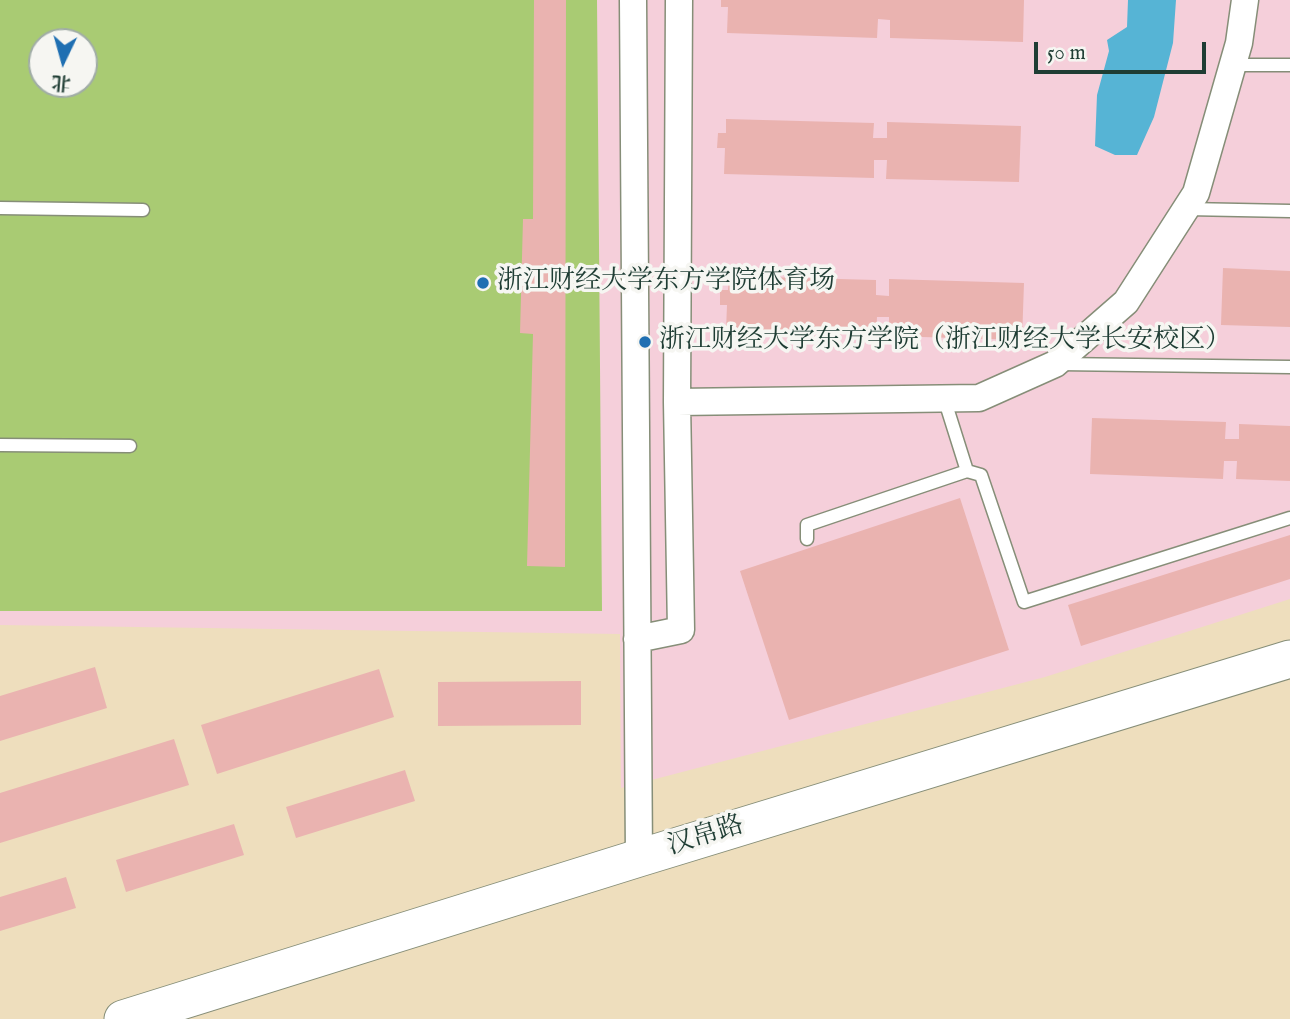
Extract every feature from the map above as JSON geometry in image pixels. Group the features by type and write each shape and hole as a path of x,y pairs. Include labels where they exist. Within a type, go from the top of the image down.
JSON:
{"street":[{"path":"633,0 639,858"},
{"path":"637,639 681,630 677,402 680,0"},
{"path":"677,402 979,398 1055,364 1126,302 1196,194 1239,43 1245,0"},
{"name":"汉帛路","path":"123,1019 1290,659"}],"lane":[{"path":"1233,65 1290,65"},
{"path":"0,208 143,210"},
{"path":"1186,209 1290,211"},
{"path":"1055,364 1290,367"},
{"path":"944,398 967,471"},
{"path":"0,445 130,446"},
{"path":"807,539 807,525 967,471 981,475 1024,602 1290,518"}],"shaded area":[{"name":"浙江财经大学东方学院（浙江财经大学长安校区）","path":"0,0 1290,0 1290,599 1045,677 621,788 620,634 0,625"}],"green space":[{"path":"0,0 597,0 602,611 0,611"}],"water":[{"path":"1128,0 1176,0 1173,43 1154,117 1137,155 1115,155 1095,146 1097,95 1109,51 1107,40 1127,27"}],"building":[{"path":"534,0 566,0 565,567 527,566 533,334 520,333 523,219 533,219"},
{"path":"721,0 1024,0 1023,42 890,38 890,20 878,19 877,38 727,33 728,7 721,7"},
{"path":"726,119 874,123 873,138 887,138 887,122 1021,126 1019,182 886,179 887,160 874,160 874,178 724,174 725,148 717,148 718,133 726,133"},
{"path":"1223,268 1290,271 1290,327 1221,325"},
{"path":"729,276 876,280 876,295 889,296 889,279 1024,283 1022,340 889,336 889,317 877,317 876,335 726,331 727,305 720,305 720,290 728,290"},
{"path":"1092,418 1226,422 1225,439 1239,439 1239,424 1290,426 1290,481 1236,479 1237,461 1224,461 1223,479 1090,474"},
{"path":"960,498 1009,650 789,720 740,571"},
{"path":"1290,535 1290,579 1081,646 1068,605"},
{"path":"95,667 107,708 0,741 0,696"},
{"path":"379,669 394,717 217,774 201,725"},
{"path":"581,681 581,725 438,726 438,682"},
{"path":"174,739 189,785 0,843 0,793"},
{"path":"405,770 415,801 296,838 286,807"},
{"path":"234,824 244,855 126,892 116,860"},
{"path":"66,877 76,908 0,931 0,897"}],"place":[{"name":"浙江财经大学东方学院体育场","path":"483,283"},
{"name":"浙江财经大学东方学院（浙江财经大学长安校区）","path":"645,342"}]}
